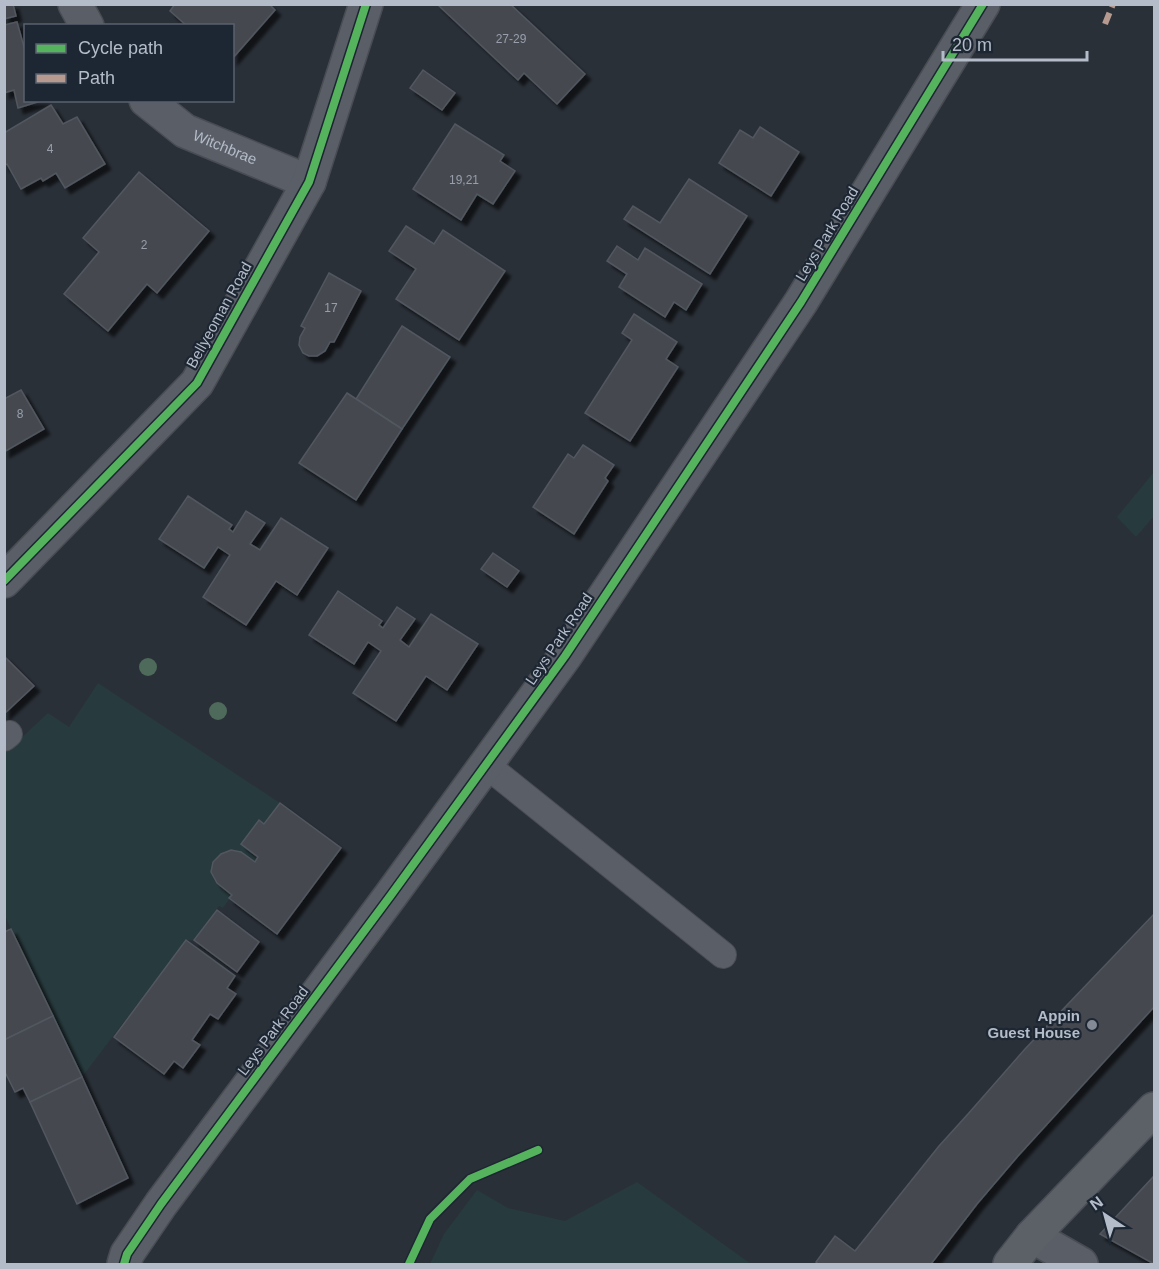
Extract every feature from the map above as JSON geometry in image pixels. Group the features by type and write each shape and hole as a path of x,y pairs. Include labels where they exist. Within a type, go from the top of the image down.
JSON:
{"main road":[{"path":"1010,1264 1032,1236 1155,1109"}],"street":[{"path":"75,4 86,24"},
{"name":"Bellyeoman Road","path":"4,581 197,383 309,182 366,4"},
{"name":"Leys Park Road","path":"124,1264 127,1254 161,1204 565,656 801,302 983,4"},
{"name":"Witchbrae","path":"149,102 185,131 309,182"},
{"path":"1032,1236 1081,1264"}],"lane":[{"path":"485,764 723,955"}],"green space":[{"path":"1154,472 1154,516 1136,537 1117,517"},
{"path":"98,683 280,803 264,824 259,820 241,844 258,857 255,862 233,850 224,852 216,858 212,868 213,878 218,885 232,895 223,908 219,906 194,940 186,940 82,1077 5,916 5,753 48,713 69,727"},
{"path":"637,1182 751,1264 430,1264 444,1234 477,1190 508,1208 565,1221"}],"building":[{"path":"4,4 13,4 16,16 4,19"},
{"path":"175,4 269,4 275,10 234,57 234,24 185,24 170,11"},
{"path":"437,4 510,4 585,74 557,104 524,73 518,80"},
{"path":"17,22 24,47 24,102 38,102 18,108 14,90 4,93 4,25"},
{"path":"423,70 455,93 442,110 410,88"},
{"path":"51,105 63,124 77,117 105,164 65,188 56,173 43,181 41,178 21,189 7,164 4,166 4,133"},
{"path":"455,124 504,155 500,161 515,171 493,204 477,194 461,220 413,189"},
{"path":"760,127 799,152 771,196 719,163 740,130 753,138"},
{"path":"139,172 209,231 157,293 147,284 108,331 64,294 99,252 83,238"},
{"path":"689,179 747,216 710,274 624,219 633,206 660,223"},
{"path":"406,226 434,244 443,230 505,271 459,340 396,299 416,269 389,251"},
{"path":"617,246 638,260 645,248 702,284 686,310 674,302 665,317 619,287 627,274 607,261"},
{"path":"329,273 361,291 334,342 330,342 325,351 317,356 309,356 303,353 299,345 305,328 301,326"},
{"path":"634,314 677,342 666,359 678,367 630,441 585,413 632,340 622,333"},
{"path":"402,326 450,357 402,429 356,399"},
{"path":"21,390 44,429 4,452 4,399"},
{"path":"347,393 402,429 356,500 299,463"},
{"path":"583,445 614,465 605,478 608,481 574,534 533,507 568,454 574,458"},
{"path":"188,496 232,525 229,529 233,532 246,511 265,523 250,544 260,550 281,518 328,548 297,595 276,581 246,625 203,597 230,555 218,547 204,568 159,539"},
{"path":"493,553 519,571 507,587 481,569"},
{"path":"338,591 382,621 379,625 383,628 397,607 415,619 400,640 409,647 431,614 478,644 447,690 426,676 396,721 353,693 381,651 368,642 354,664 309,635"},
{"path":"4,656 34,686 4,714"},
{"path":"280,803 341,848 277,934 229,898 232,895 217,883 211,872 213,862 221,854 231,850 241,852 255,862 258,857 241,844 259,820 264,824"},
{"path":"217,910 259,942 237,972 194,940"},
{"path":"1154,914 1154,1007 1018,1156 977,1204 931,1264 819,1264 816,1262 835,1236 855,1251 939,1146 1025,1049"},
{"path":"11,929 53,1016 4,1040 4,932"},
{"path":"186,940 235,976 227,988 236,994 218,1019 210,1014 192,1040 200,1045 183,1068 174,1061 164,1074 114,1037"},
{"path":"53,1016 82,1077 30,1102 23,1088 15,1092 4,1070 4,1040"},
{"path":"82,1077 128,1178 77,1204 30,1102"},
{"path":"1154,1176 1154,1264 1100,1234"}],"marked path":[{"path":"1105,24 1113,4"}],"cycle path":[{"path":"4,581 197,383 309,182 366,4"},
{"path":"124,1264 127,1254 161,1204 565,656 801,302 983,4"},
{"path":"409,1264 430,1219 470,1179 538,1150"}],"place":[{"name":"Appin Guest House","path":"1092,1025"}]}
